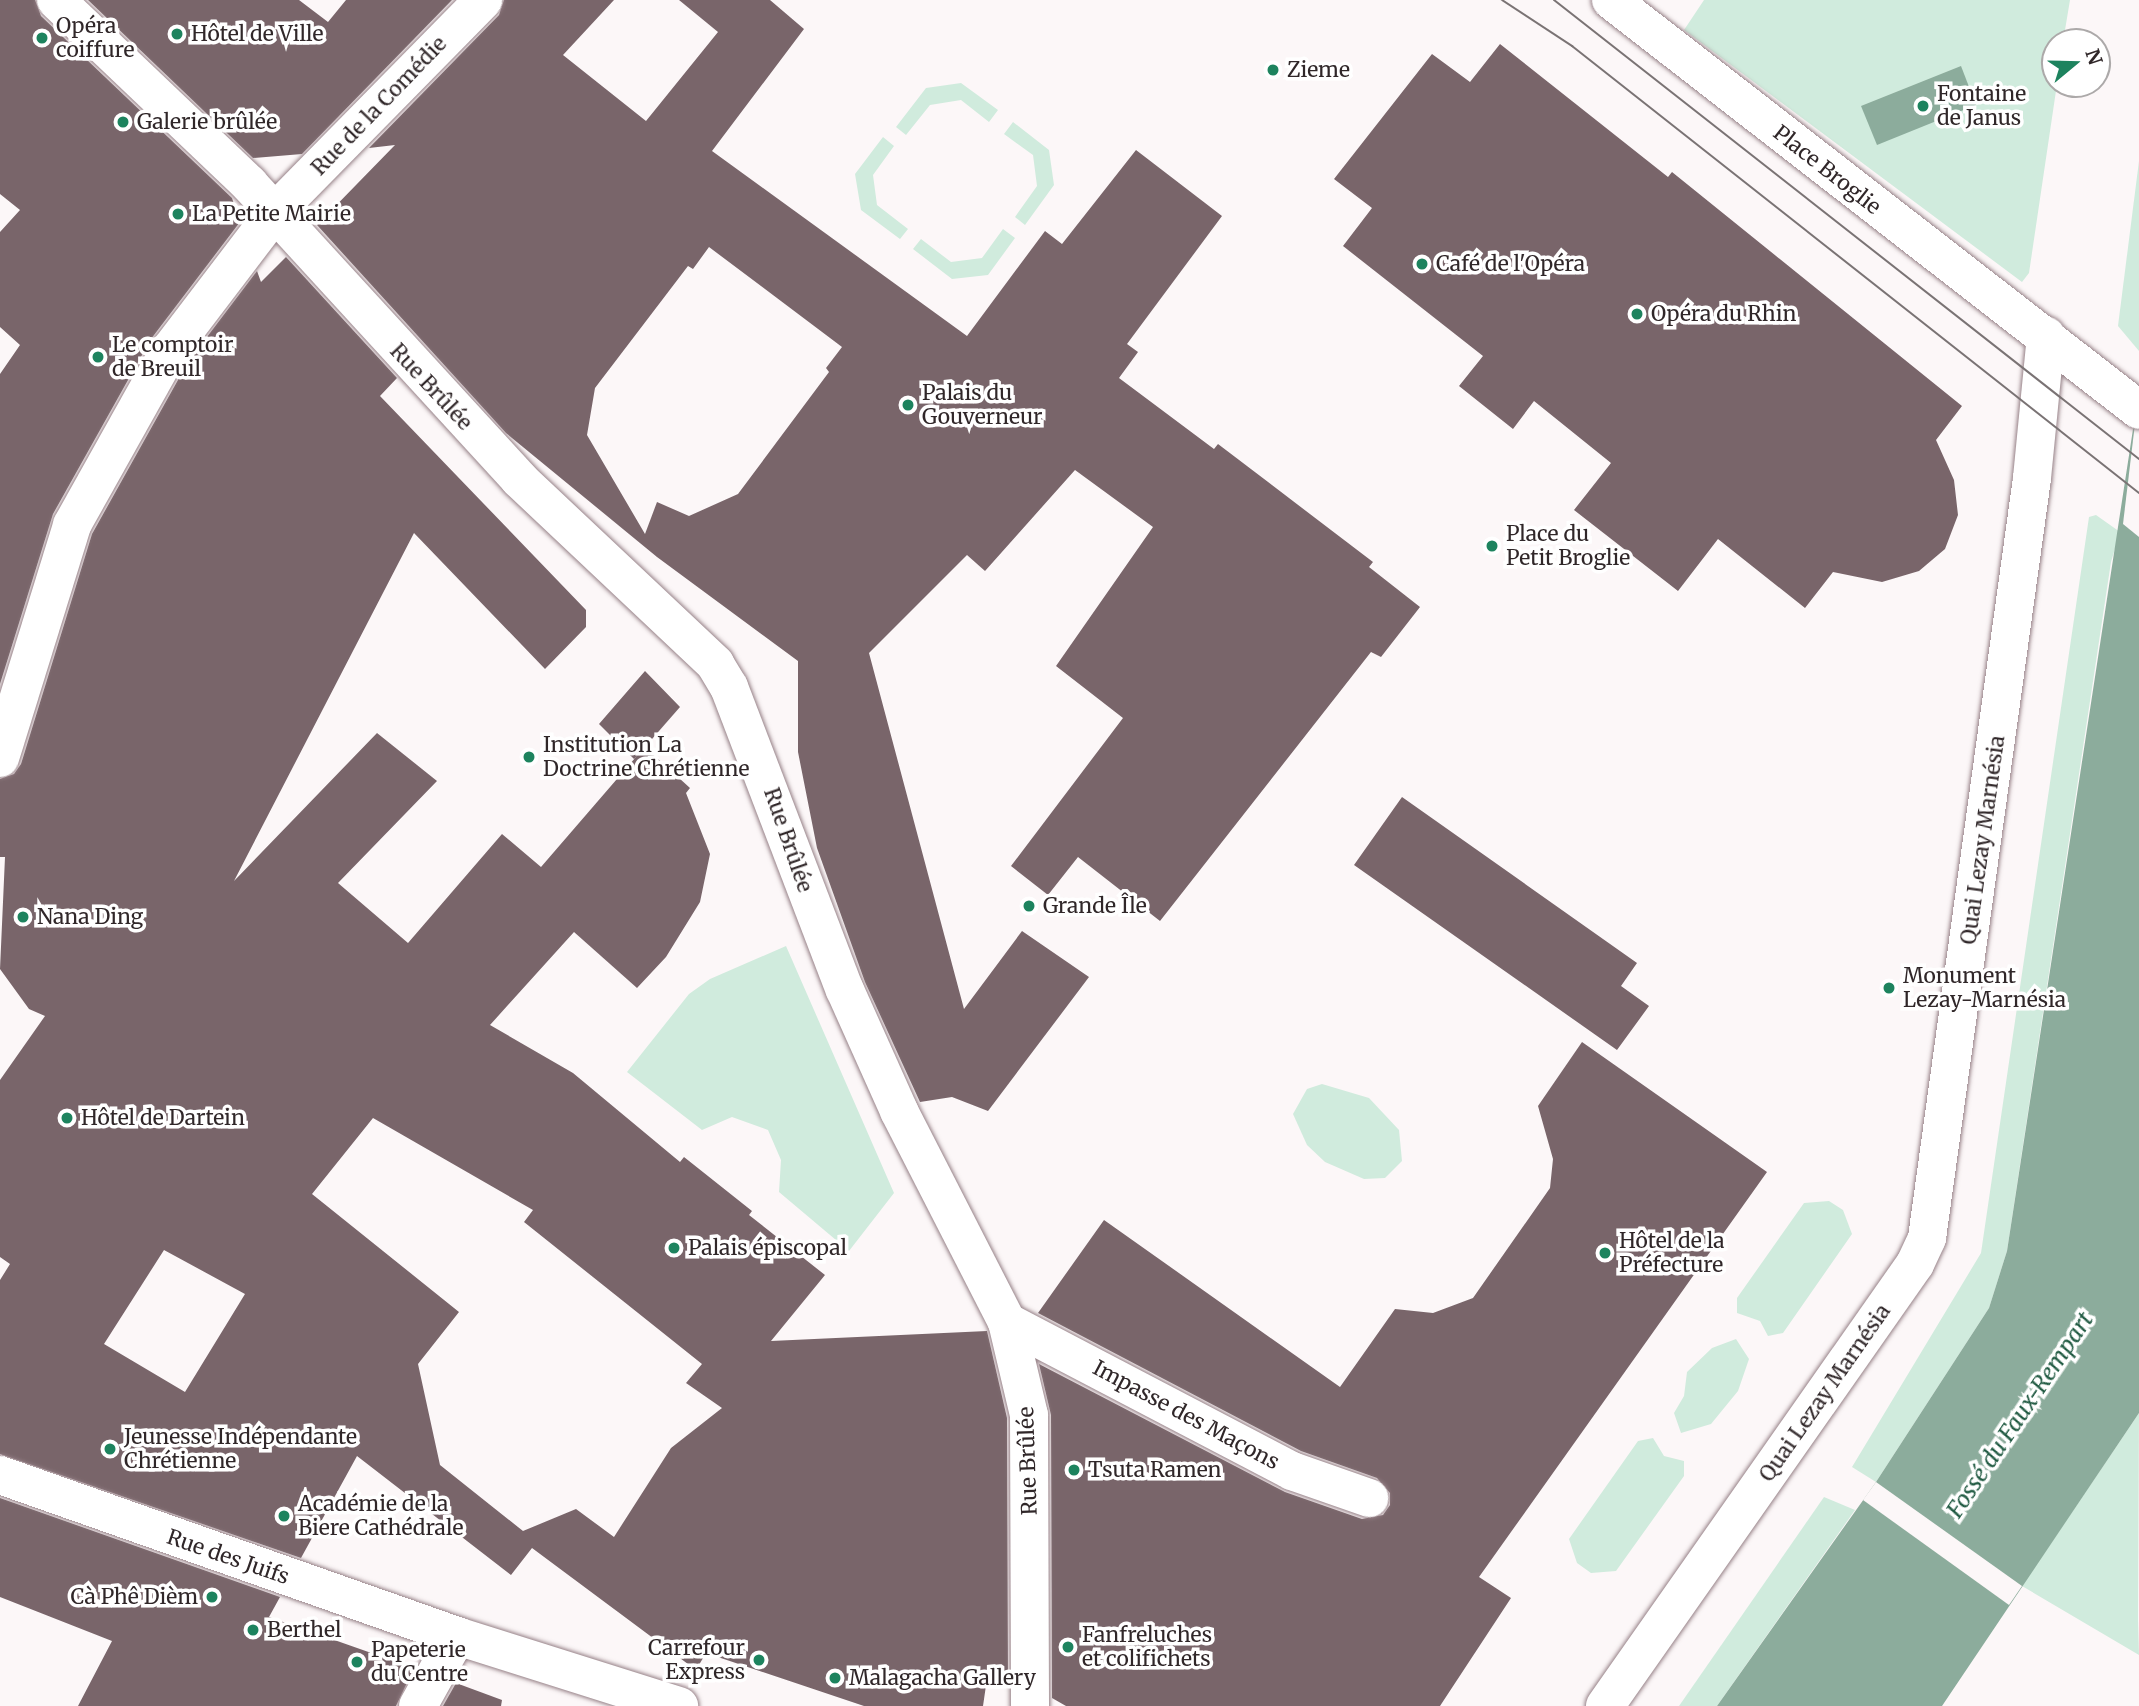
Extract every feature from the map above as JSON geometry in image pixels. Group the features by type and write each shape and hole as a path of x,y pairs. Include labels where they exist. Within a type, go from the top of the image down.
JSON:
{"street":[{"name":"Rue Brûlée","path":"55,0 275,212 519,479 715,664 741,708 850,1002 899,1111 1007,1322 1031,1439 1030,1706"},
{"name":"Rue de la Comédie","path":"0,758 72,525 170,350 275,212 483,0"},
{"name":"Place Broglie","path":"1611,0 2139,410"},
{"name":"Quai Lezay Marnésia","path":"1605,1706 1915,1264 1927,1238 2032,478 2046,336"},
{"name":"Impasse des Maçons","path":"1007,1322 1292,1471 1368,1498"},
{"name":"Rue des Juifs","path":"0,1475 457,1636 679,1706"},
{"path":"418,1706 457,1636"}],"shaded area":[{"path":"1704,0 2070,0 2065,28 2041,28 2041,98 2055,98 2029,273 2022,282 1684,30"},
{"path":"961,83 998,110 989,122 961,100 930,105 906,135 896,127 926,88"},
{"path":"1013,122 1049,150 1054,185 1025,225 1015,217 1037,186 1033,155 1004,134"},
{"path":"883,137 894,146 873,175 877,205 908,229 900,239 861,210 855,174"},
{"path":"2139,161 2139,351 2118,326"},
{"path":"1003,229 1015,238 988,275 952,279 913,249 921,239 951,262 982,258"},
{"path":"2096,515 2120,532 2111,562 2007,1251 1989,1308 1876,1482 1852,1467 1981,1253 2089,517"},
{"path":"786,946 894,1193 849,1251 779,1192 781,1160 768,1130 732,1117 702,1130 627,1072 689,994 710,979"},
{"path":"1322,1084 1369,1098 1399,1130 1402,1161 1385,1178 1364,1179 1325,1162 1307,1145 1293,1114 1307,1089"},
{"path":"1829,1201 1843,1210 1852,1234 1783,1333 1768,1336 1760,1321 1737,1313 1737,1298 1804,1203"},
{"path":"1736,1339 1749,1359 1738,1391 1711,1424 1681,1433 1674,1413 1684,1396 1687,1372 1712,1348"},
{"path":"2139,1413 2138,1620 2139,1655 2022,1586"},
{"path":"1653,1438 1664,1456 1684,1461 1684,1476 1616,1571 1591,1573 1577,1563 1569,1539 1638,1441"},
{"path":"1824,1497 1855,1510 1717,1706 1679,1706"}],"water":[{"path":"1961,66 1976,105 1877,145 1861,106"},
{"name":"Fossé du Faux-Rempart","path":"2139,390 2139,1413 1942,1706 1717,1706 1876,1482 1989,1308 2007,1251"}],"pier":[{"path":"2139,390 2139,537 2123,524"},
{"path":"1876,1482 2022,1586 2009,1605 1863,1500"}],"building":[{"path":"0,0 35,0 41,16 232,198 240,222 151,339 53,514 0,684 0,374 20,345 0,327 0,232 20,210 0,194"},
{"path":"88,0 299,0 328,22 346,0 452,0 302,154 253,158"},
{"path":"504,0 614,0 563,55 646,121 718,32 679,0 770,0 804,29 712,151 967,336 1045,231 1062,244 1136,150 1222,216 1127,344 1138,352 1119,378 1214,449 1218,444 1373,562 1369,567 1420,607 1381,657 1371,652 1160,921 1078,857 1048,895 1011,866 1123,718 1056,666 1153,527 1075,470 985,571 967,555 869,653 964,1009 1022,931 1089,977 988,1111 952,1097 920,1102 865,982 817,848 798,752 798,661 657,557 506,433 317,225 395,145 369,148 499,15","holes":["709,247 842,347 826,368 829,372 738,494 689,516 657,502 645,534 587,435 595,388 688,266 693,269"]},
{"name":"Opéra du Rhin","path":"1500,44 1668,177 1672,172 1962,406 1936,440 1954,480 1958,515 1945,549 1919,571 1882,582 1833,572 1805,608 1718,539 1678,591 1574,510 1611,463 1534,401 1513,429 1459,386 1483,356 1343,246 1372,208 1334,179 1432,54 1470,82"},
{"path":"286,257 397,378 380,396 586,610 586,627 545,669 414,533 234,881 377,733 437,781 338,883 408,943 502,834 541,867 642,750 634,759 599,724 645,671 680,707 645,747 690,788 686,793 710,854 700,902 666,957 637,988 574,932 490,1025 573,1073 680,1162 684,1157 752,1211 749,1215 825,1275 771,1341 987,1331 1007,1418 1008,1675 989,1665 983,1706 864,1706 706,1653 696,1670 532,1548 511,1575 357,1456 301,1558 0,1454 0,1280 10,1264 0,1257 0,1080 45,1016 29,1009 0,969 5,857 0,857 0,779 14,774 21,764 92,534 188,362 257,271 261,282","holes":["373,1118 533,1210 524,1222 702,1364 686,1383 722,1408 671,1448 614,1537 576,1509 523,1531 440,1465 418,1364 459,1312 312,1194","164,1250 245,1294 185,1392 104,1344"]},
{"path":"1402,797 1637,963 1621,986 1649,1006 1617,1050 1354,865"},
{"path":"1582,1042 1767,1172 1479,1577 1511,1598 1440,1706 1066,1706 1052,1698 1051,1415 1039,1364 1285,1492 1362,1519 1383,1515 1390,1505 1390,1493 1377,1478 1301,1451 1038,1313 1104,1220 1340,1387 1395,1309 1433,1313 1473,1298 1550,1188 1553,1159 1538,1106"},
{"path":"0,1498 280,1597 269,1617 414,1668 396,1706 78,1706 112,1641 0,1597"},
{"path":"456,1683 502,1700 501,1706 443,1706"}],"tram line":[{"path":"1502,0 1572,46 2139,493"},
{"path":"1554,0 2139,459"}],"place":[{"name":"Hôtel de Ville","path":"177,34"},
{"name":"Opéra coiffure","path":"42,38"},
{"name":"Zieme","path":"1273,70"},
{"name":"Fontaine de Janus","path":"1923,106"},
{"name":"Galerie brûlée","path":"123,122"},
{"name":"La Petite Mairie","path":"178,214"},
{"name":"Café de l'Opéra","path":"1422,264"},
{"name":"Opéra du Rhin","path":"1637,314"},
{"name":"Le comptoir de Breuil","path":"98,357"},
{"name":"Palais du Gouverneur","path":"908,405"},
{"name":"Place du Petit Broglie","path":"1492,546"},
{"name":"Institution La Doctrine Chrétienne","path":"529,757"},
{"name":"Grande Île","path":"1029,906"},
{"name":"Nana Ding","path":"23,917"},
{"name":"Monument Lezay-Marnésia","path":"1889,988"},
{"name":"Hôtel de Dartein","path":"67,1118"},
{"name":"Palais épiscopal","path":"674,1248"},
{"name":"Hôtel de la Préfecture","path":"1605,1253"},
{"name":"Jeunesse Indépendante Chrétienne","path":"110,1449"},
{"name":"Tsuta Ramen","path":"1074,1470"},
{"name":"Académie de la Biere Cathédrale","path":"284,1516"},
{"name":"Cà Phê Dièm","path":"212,1597"},
{"name":"Berthel","path":"253,1630"},
{"name":"Fanfreluches et colifichets","path":"1068,1647"},
{"name":"Carrefour Express","path":"759,1660"},
{"name":"Papeterie du Centre","path":"357,1662"},
{"name":"Malagacha Gallery","path":"835,1678"}]}
